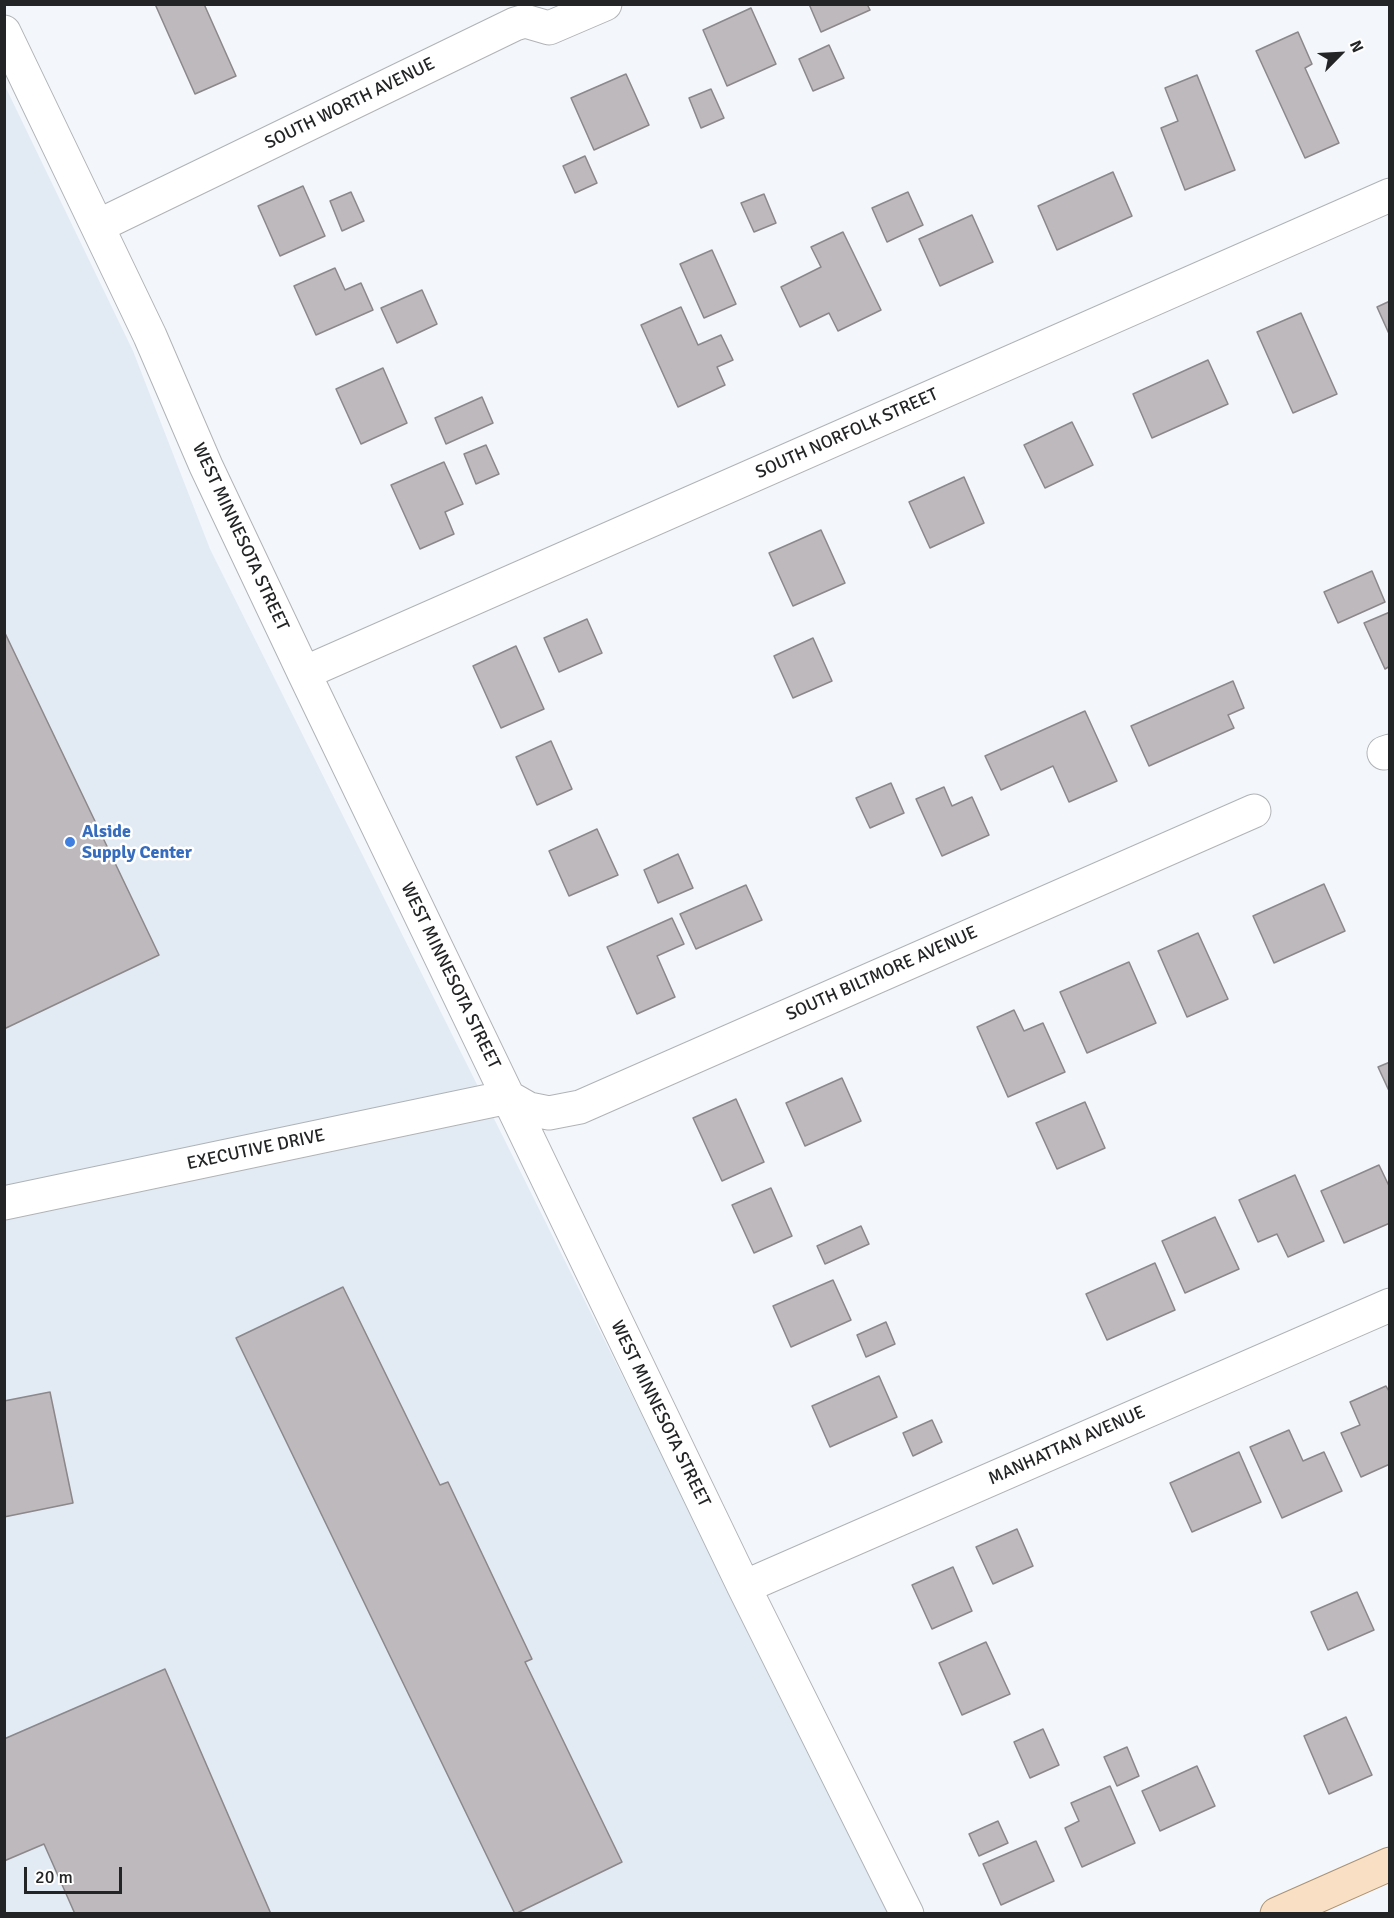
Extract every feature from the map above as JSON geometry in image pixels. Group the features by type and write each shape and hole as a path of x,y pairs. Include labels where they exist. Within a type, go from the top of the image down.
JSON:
{"main road":[{"path":"1277,1914 1389,1864"}],"street":[{"name":"SOUTH WORTH AVENUE","path":"98,226 515,24 525,21 549,28 605,4"},
{"name":"WEST MINNESOTA STREET","path":"4,32 150,336 206,466 304,673 744,1587 907,1914"},
{"name":"SOUTH NORFOLK STREET","path":"304,673 1389,195"},
{"name":"SOUTH BILTMORE AVENUE","path":"508,1097 529,1109 549,1113 580,1107 1254,811"},
{"name":"EXECUTIVE DRIVE","path":"4,1203 508,1097"},
{"name":"MANHATTAN AVENUE","path":"744,1587 1389,1305"}],"shaded area":[{"path":"4,84 133,351 210,549 890,1913 5,1913"}],"building":[{"path":"155,4 204,4 236,76 195,94"},
{"path":"809,4 867,4 870,10 821,32"},
{"path":"751,8 776,64 727,86 703,30"},
{"path":"1298,32 1312,64 1305,68 1339,143 1305,158 1256,51"},
{"path":"829,45 844,78 813,91 799,59"},
{"path":"626,74 649,125 594,150 571,98"},
{"path":"1197,75 1235,170 1185,190 1161,128 1178,121 1165,88"},
{"path":"711,89 724,118 701,128 689,98"},
{"path":"585,156 597,183 575,193 563,166"},
{"path":"1113,172 1132,216 1057,250 1038,206"},
{"path":"303,186 325,236 280,256 258,206"},
{"path":"351,192 364,221 342,231 330,201"},
{"path":"908,192 923,225 887,242 872,208"},
{"path":"764,194 776,223 754,232 741,203"},
{"path":"972,215 993,262 940,286 919,239"},
{"path":"843,232 881,310 838,331 829,313 800,327 781,287 821,267 811,247"},
{"path":"712,250 736,304 704,318 680,264"},
{"path":"335,268 345,290 361,283 373,310 316,335 294,286"},
{"path":"422,290 437,324 397,343 381,308"},
{"path":"1390,301 1390,336 1377,307"},
{"path":"681,307 698,345 721,335 733,360 717,367 725,385 678,407 641,325"},
{"path":"1301,313 1337,394 1293,413 1257,332"},
{"path":"1208,360 1228,404 1152,438 1133,394"},
{"path":"383,368 407,423 361,444 336,389"},
{"path":"482,397 493,423 446,444 435,418"},
{"path":"1072,422 1093,465 1045,488 1024,445"},
{"path":"486,445 499,474 476,484 464,454"},
{"path":"444,462 463,504 445,512 454,534 420,549 391,485"},
{"path":"964,477 984,523 930,548 909,502"},
{"path":"821,530 845,583 793,606 769,553"},
{"path":"1372,571 1385,602 1338,623 1324,592"},
{"path":"1390,612 1390,666 1385,669 1364,623"},
{"path":"587,619 602,653 559,672 544,638"},
{"path":"4,631 159,955 4,1029"},
{"path":"813,638 832,681 793,698 774,656"},
{"path":"516,646 544,709 501,728 473,666"},
{"path":"1233,681 1244,708 1228,715 1234,728 1149,766 1131,726"},
{"path":"1085,711 1117,781 1069,802 1053,766 1001,790 985,756"},
{"path":"551,741 572,789 537,805 516,757"},
{"path":"891,783 904,813 870,828 856,798"},
{"path":"944,787 952,806 972,797 989,835 942,856 916,799"},
{"path":"597,829 618,875 569,896 549,851"},
{"path":"678,854 693,888 658,903 644,870"},
{"path":"1324,884 1345,931 1274,963 1253,916"},
{"path":"746,885 762,920 696,949 680,914"},
{"path":"672,918 684,944 657,956 675,997 637,1014 607,947"},
{"path":"1198,933 1228,999 1187,1017 1158,951"},
{"path":"1129,962 1156,1023 1087,1053 1060,992"},
{"path":"1014,1010 1024,1031 1043,1023 1065,1072 1008,1097 977,1027"},
{"path":"1390,1062 1390,1093 1378,1067"},
{"path":"842,1078 861,1121 805,1146 786,1103"},
{"path":"736,1099 764,1162 722,1181 693,1118"},
{"path":"1085,1102 1105,1148 1057,1169 1036,1123"},
{"path":"1379,1165 1390,1188 1390,1223 1344,1243 1321,1191"},
{"path":"1295,1175 1324,1241 1288,1257 1277,1234 1258,1242 1239,1200"},
{"path":"771,1188 792,1236 754,1253 732,1205"},
{"path":"1215,1217 1239,1269 1185,1293 1162,1241"},
{"path":"861,1226 869,1244 825,1264 817,1246"},
{"path":"1155,1263 1175,1310 1107,1340 1086,1294"},
{"path":"833,1280 851,1320 791,1347 773,1306"},
{"path":"343,1287 440,1485 448,1482 532,1659 525,1662 622,1862 515,1914 236,1338"},
{"path":"886,1322 895,1344 866,1357 857,1335"},
{"path":"879,1376 897,1417 830,1447 812,1406"},
{"path":"1386,1386 1390,1393 1390,1464 1361,1477 1341,1433 1360,1425 1350,1402"},
{"path":"50,1392 73,1503 4,1517 4,1401"},
{"path":"932,1420 942,1442 913,1456 903,1433"},
{"path":"1289,1430 1303,1461 1324,1452 1342,1491 1282,1518 1250,1447"},
{"path":"1239,1452 1261,1502 1192,1532 1170,1483"},
{"path":"1017,1529 1033,1566 993,1584 976,1547"},
{"path":"953,1567 972,1611 932,1629 912,1585"},
{"path":"1357,1592 1374,1630 1328,1650 1311,1612"},
{"path":"986,1642 1010,1694 962,1715 939,1663"},
{"path":"165,1669 271,1914 75,1914 44,1844 4,1861 4,1739"},
{"path":"1346,1717 1372,1775 1329,1794 1304,1736"},
{"path":"1043,1729 1059,1765 1030,1778 1014,1742"},
{"path":"1127,1747 1139,1776 1117,1786 1104,1757"},
{"path":"1197,1766 1215,1806 1160,1831 1142,1791"},
{"path":"1110,1786 1135,1843 1082,1867 1065,1828 1079,1821 1071,1803"},
{"path":"998,1821 1008,1843 979,1856 969,1834"},
{"path":"1036,1841 1054,1881 1001,1905 983,1864"}],"place":[{"name":"Alside Supply Center","path":"70,842"}]}
